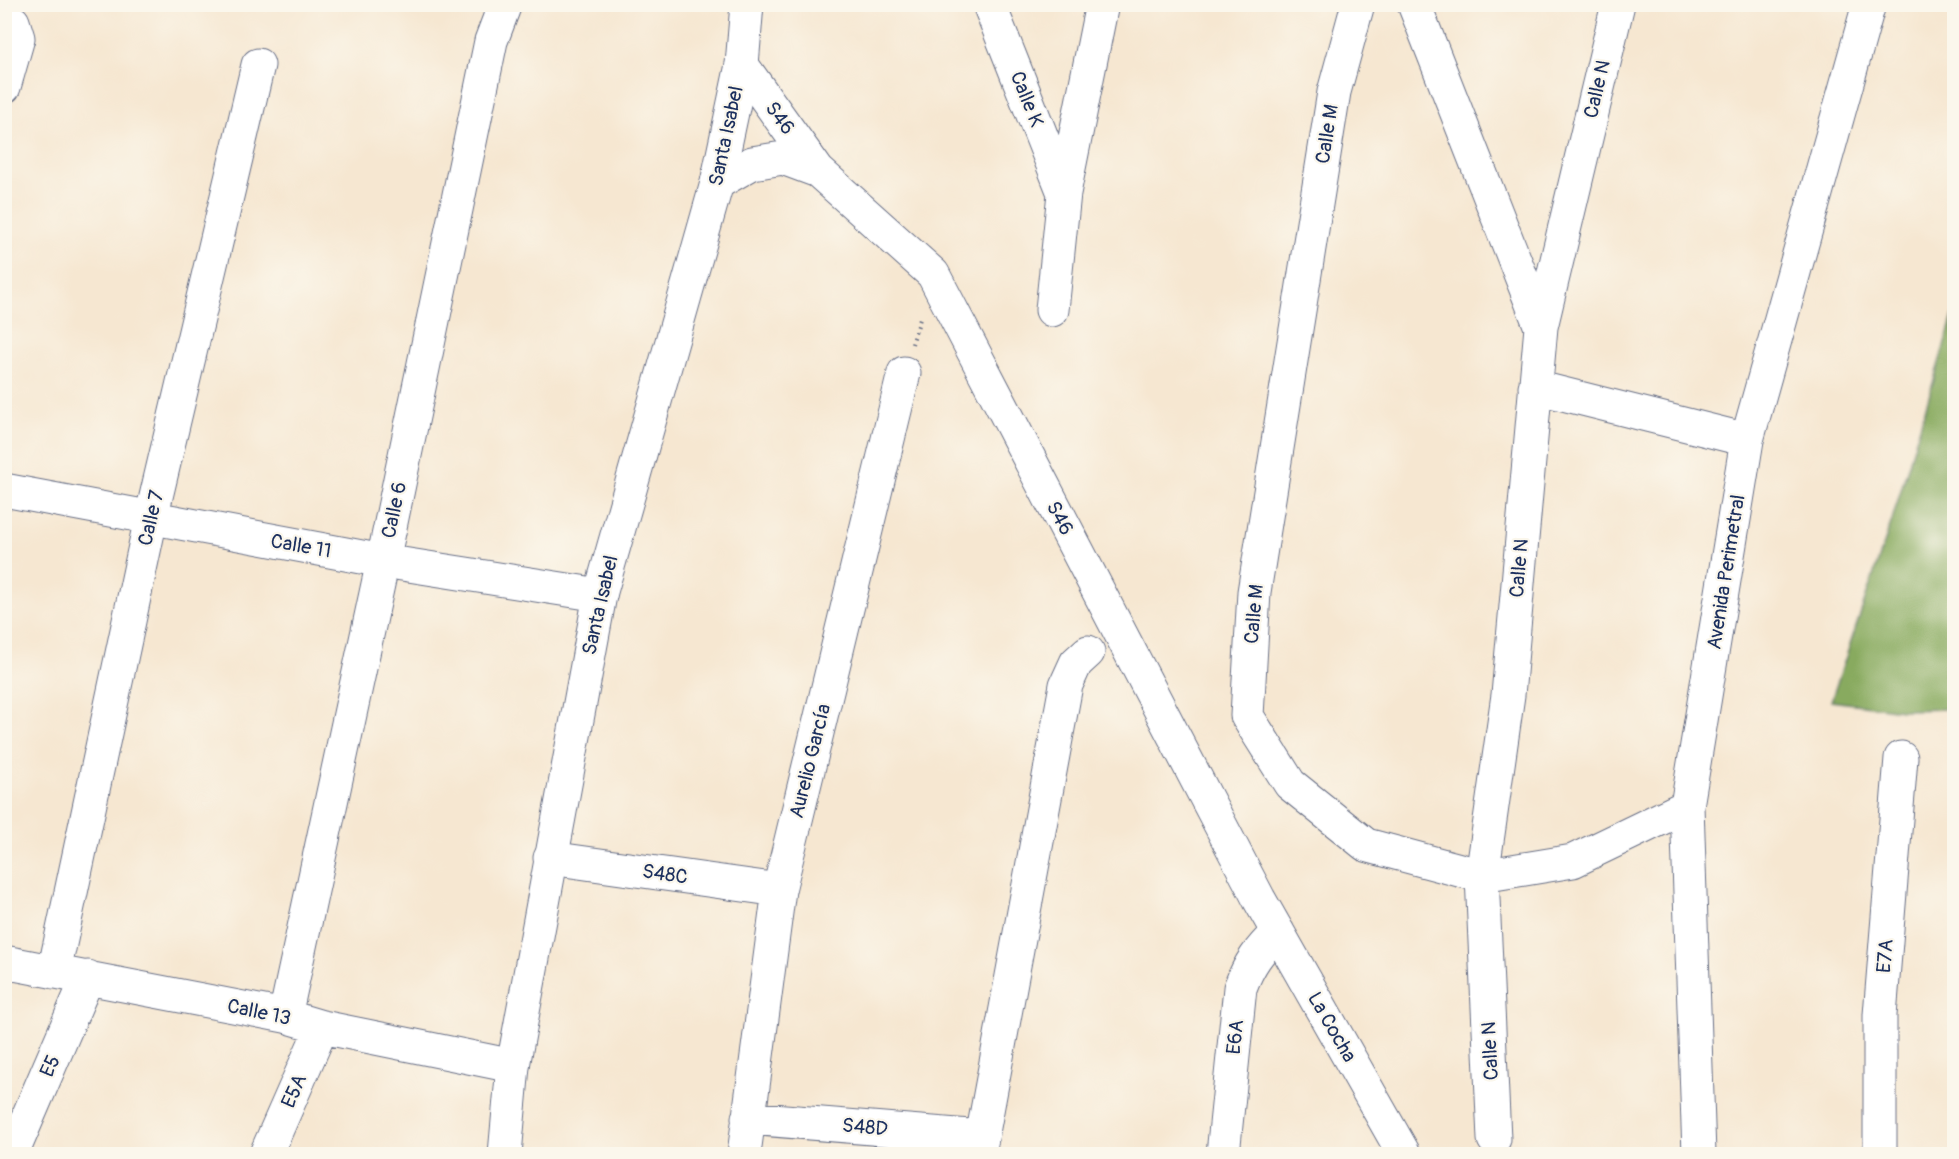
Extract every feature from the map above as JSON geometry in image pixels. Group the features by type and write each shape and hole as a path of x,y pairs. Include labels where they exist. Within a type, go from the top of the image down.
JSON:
{"street":[{"name":"Calle 6","path":"285,1016 383,561 490,41 505,4"},
{"path":"742,65 747,4"},
{"name":"Calle K","path":"989,4 1064,193"},
{"name":"Calle K","path":"1052,310 1064,193 1102,4"},
{"name":"Calle M","path":"1358,4 1334,92 1254,592 1247,716 1290,784 1366,845 1482,876 1573,861 1687,806"},
{"path":"1414,4 1541,327"},
{"name":"Calle N","path":"1494,1139 1482,876 1508,695 1541,327 1618,4"},
{"name":"Avenida Perimetral","path":"1699,1155 1687,806 1747,440 1869,4"},
{"path":"4,18 13,22 18,38 4,87"},
{"name":"Calle 7","path":"54,972 151,518 258,65"},
{"name":"S46","path":"742,65 818,171 933,274 1260,899"},
{"name":"Santa Isabel","path":"505,1155 513,1066 600,595 717,183 742,65"},
{"name":"S46","path":"717,183 752,163 783,158 818,171"},
{"name":"Aurelio García","path":"744,1155 778,890 904,373"},
{"path":"1535,387 1747,440"},
{"name":"Calle 11","path":"4,490 383,561 600,595"},
{"path":"981,1146 1066,685 1076,663 1088,652"},
{"name":"E7A","path":"1880,1155 1880,1015 1901,758"},
{"name":"S48C","path":"550,858 778,890"},
{"name":"La Cocha","path":"1260,899 1404,1155"},
{"name":"E6A","path":"1223,1155 1240,988 1253,958 1278,932"},
{"name":"Calle 13","path":"4,962 285,1016 322,1027 513,1066"},
{"name":"E5","path":"12,1155 88,977"},
{"name":"E5A","path":"266,1155 322,1027"},
{"name":"S48D","path":"748,1118 981,1146"}],"path":[{"path":"904,373 933,274"}],"green space":[{"path":"1954,313 1954,709 1902,710 1831,701 1892,520"}]}
